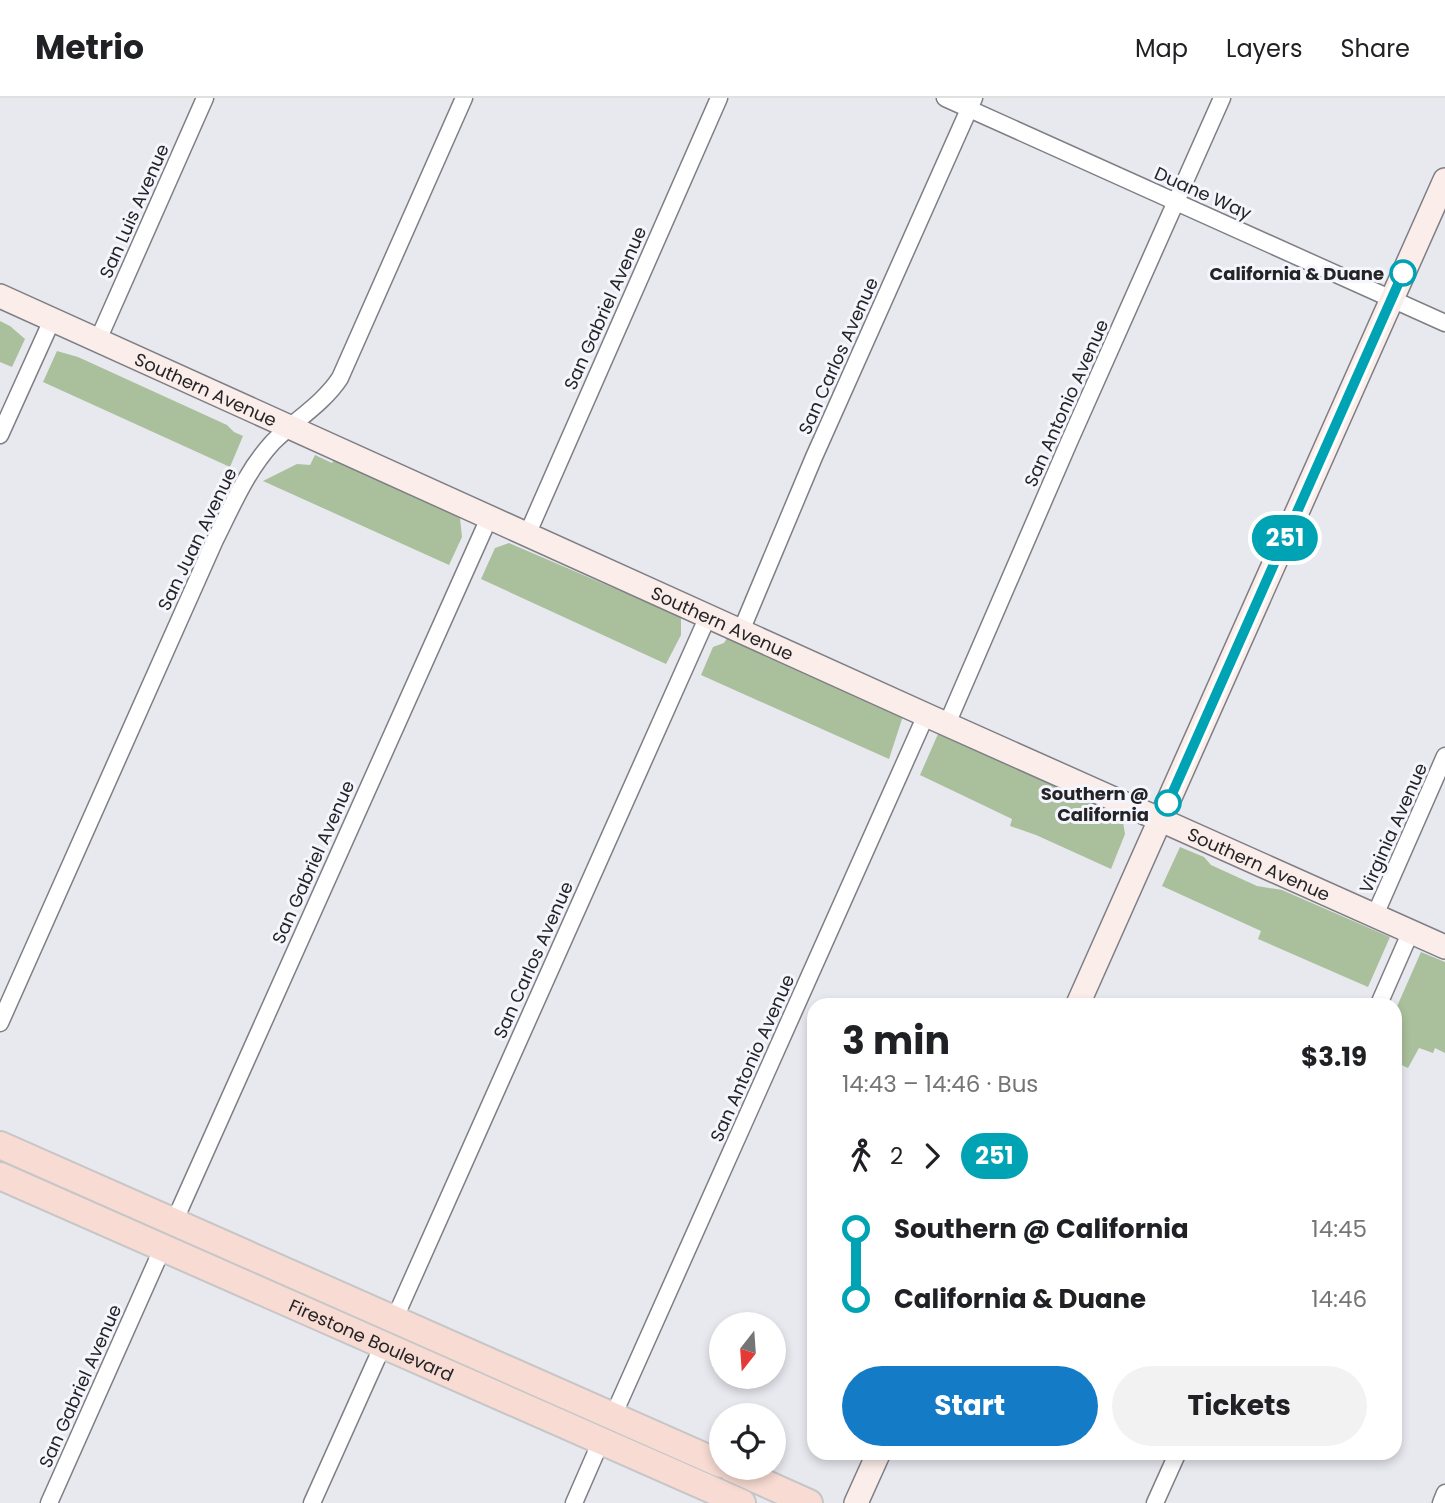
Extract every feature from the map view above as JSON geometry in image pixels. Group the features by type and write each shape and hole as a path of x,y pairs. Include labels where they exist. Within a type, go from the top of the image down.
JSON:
{"main road":[{"name":"Firestone Boulevard","path":"0,1145 709,1459"},
{"name":"Firestone Boulevard","path":"0,1176 742,1503"},
{"path":"758,1480 809,1503"}],"street":[{"name":"San Luis Avenue","path":"98,340 205,98"},
{"name":"San Juan Avenue","path":"0,1023 215,540 255,464 290,427 332,390 340,378 464,98"},
{"name":"San Gabriel Avenue","path":"527,535 719,98"},
{"name":"Duane Way","path":"945,98 972,104 1176,202 1445,323"},
{"name":"San Antonio Avenue","path":"808,998 1064,453 1222,98"},
{"name":"San Carlos Avenue","path":"741,631 814,457 972,104"},
{"path":"1081,998 1445,180"},
{"name":"Southern Avenue","path":"0,296 1445,947"},
{"path":"0,435 52,320"},
{"name":"San Gabriel Avenue","path":"174,1222 489,518"},
{"name":"San Carlos Avenue","path":"394,1320 708,616"},
{"name":"Virginia Avenue","path":"1375,915 1445,756"},
{"path":"1382,998 1411,931"},
{"name":"San Antonio Avenue","path":"613,1416 807,999"},
{"name":"San Gabriel Avenue","path":"49,1503 163,1247"},
{"path":"312,1503 383,1345"},
{"path":"574,1503 601,1441"},
{"path":"856,1503 875,1460"},
{"path":"1155,1503 1174,1460"},
{"path":"1441,1503 1445,1493"}],"green space":[{"path":"0,321 25,339 12,367 0,362"},
{"path":"57,351 78,357 227,425 243,436 230,467 43,382"},
{"path":"315,455 332,463 334,460 460,518 462,537 449,565 263,481 297,464 310,465"},
{"path":"509,543 681,617 681,635 666,664 481,579 495,548"},
{"path":"727,638 903,716 889,759 701,675 713,647 724,643"},
{"path":"938,734 1122,816 1125,834 1111,869 1010,826 1012,819 920,775"},
{"path":"1180,847 1257,886 1282,890 1390,937 1368,987 1258,939 1261,931 1162,886"},
{"path":"1421,952 1445,962 1445,1053 1435,1048 1433,1053 1419,1048 1408,1068 1402,1065 1401,998"}],"bus line":[{"name":"251","path":"1168,803 1403,273"}],"place":[{"name":"California & Duane","path":"1403,273"},
{"name":"Southern @ California","path":"1168,803"}]}
